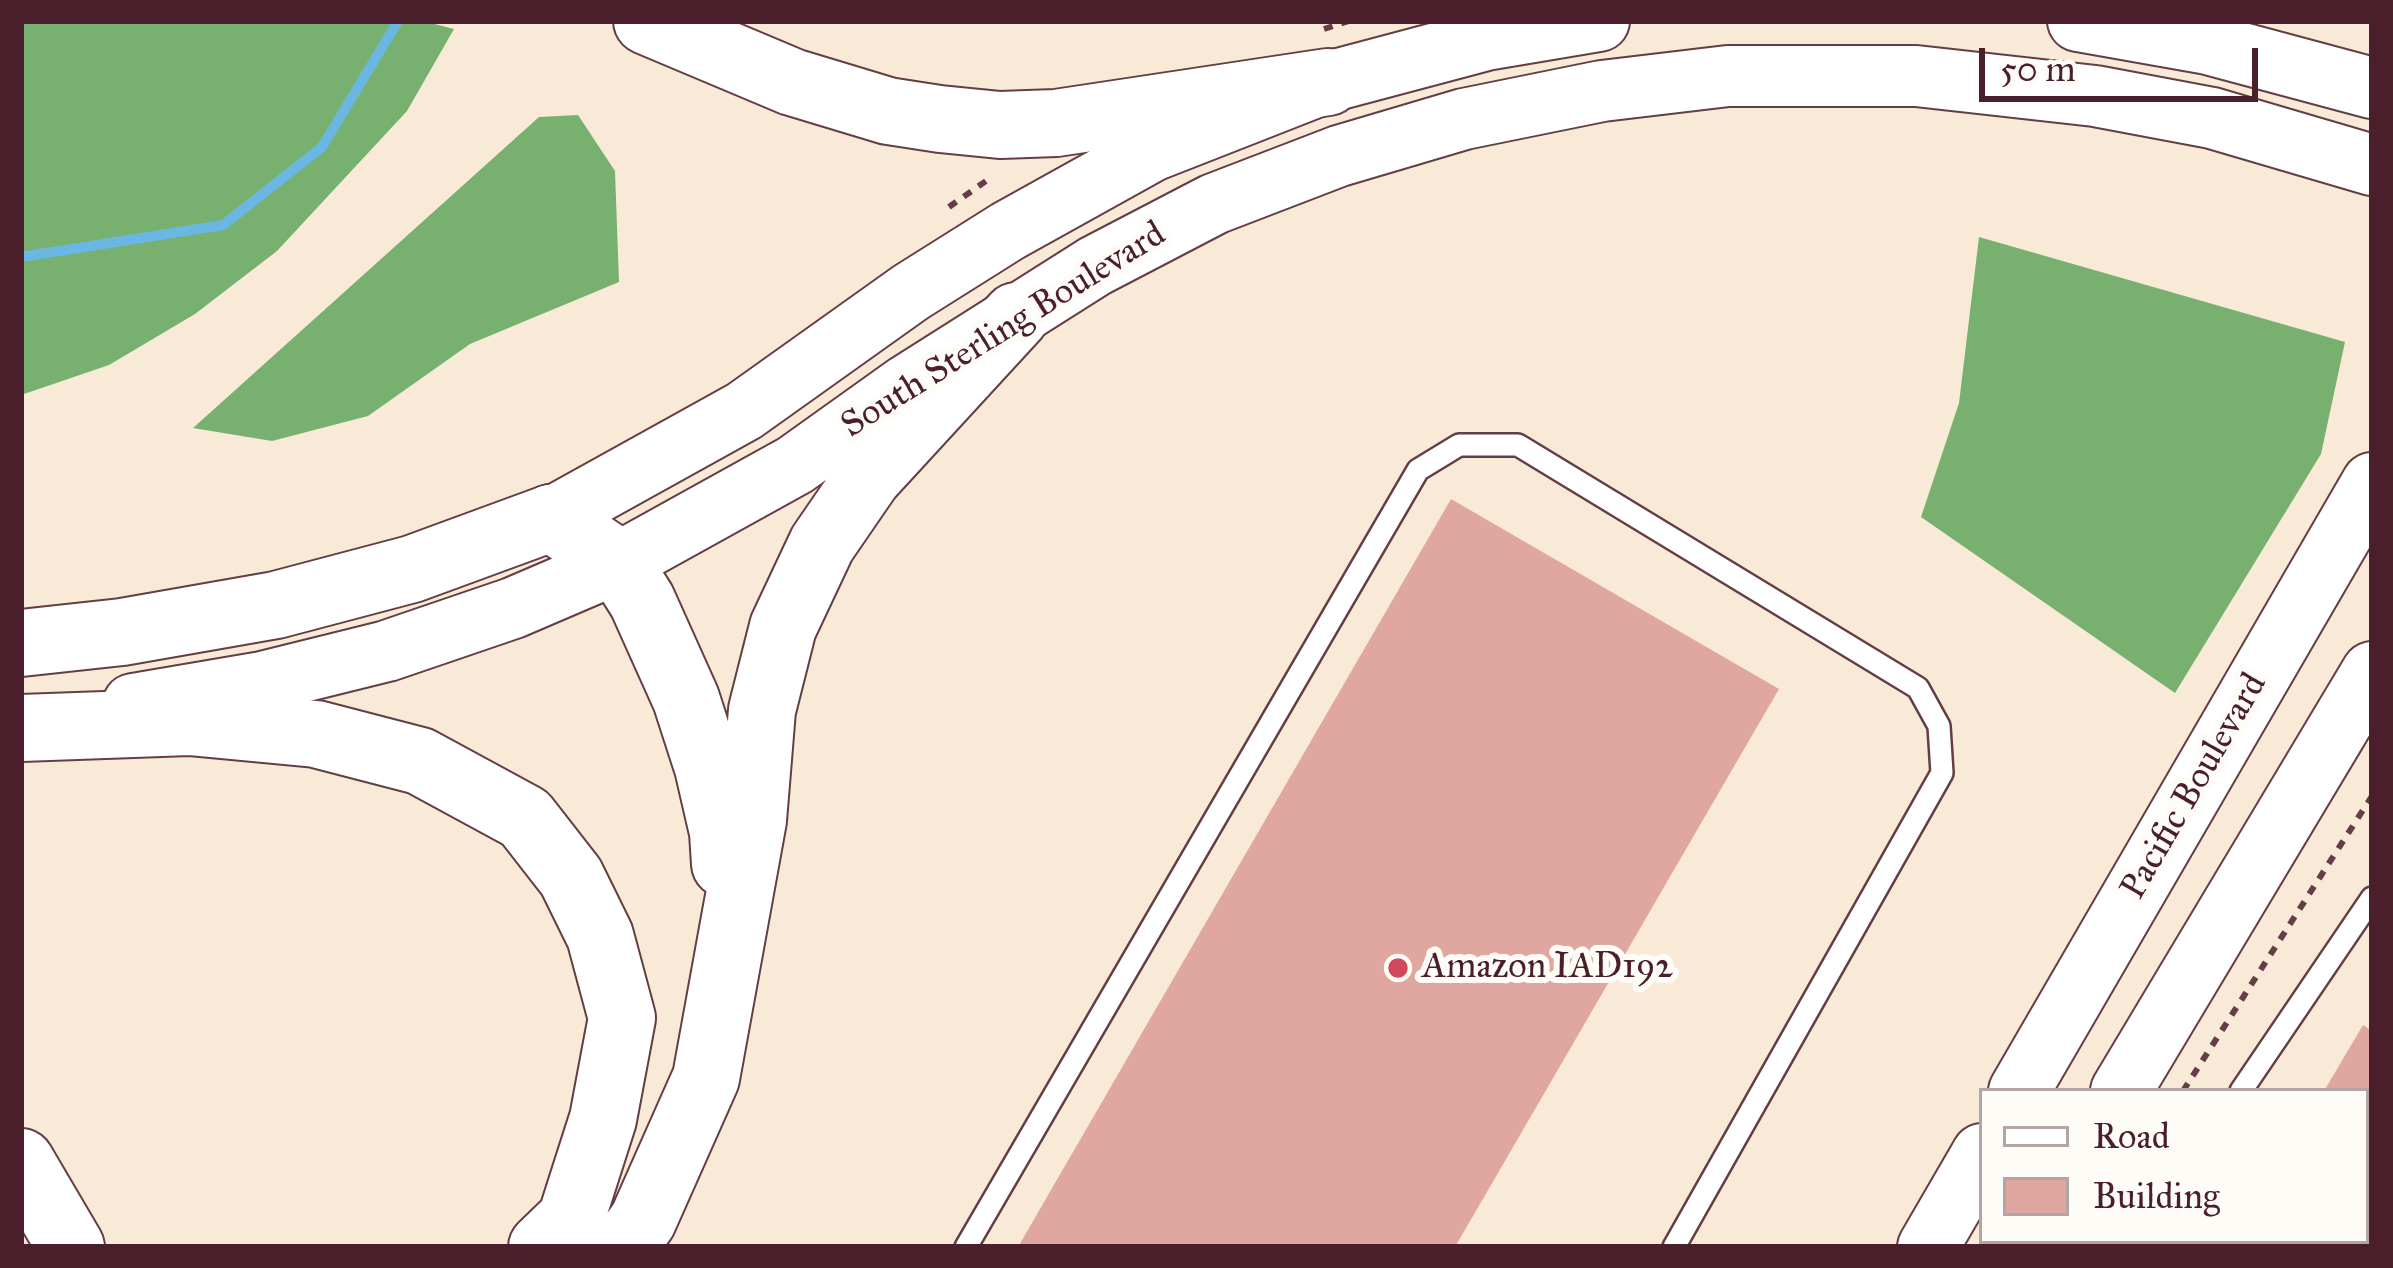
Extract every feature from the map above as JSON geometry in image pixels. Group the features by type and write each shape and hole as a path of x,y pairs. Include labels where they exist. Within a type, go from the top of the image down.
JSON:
{"main road":[{"path":"646,21 792,82 888,111 1000,125 1119,115 1319,58"},
{"name":"South Sterling Boulevard","path":"21,643 122,632 276,605 412,569 551,518 744,411 911,292 1067,198 1319,58 1486,40 1599,21"},
{"path":"2078,21 2229,49 2372,88"},
{"name":"South Sterling Boulevard","path":"21,726 262,682 387,651 513,608 618,563 795,465 907,385 1095,266 1214,204 1339,156 1464,119 1602,91 1686,81 1826,74 1984,82 2095,96 2212,118 2372,164"},
{"path":"623,1247 643,1220 706,1078 753,820 762,710 783,627 822,544 868,477 1016,316"},
{"name":"Pacific Boulevard","path":"2021,1088 2372,482"},
{"path":"551,518 618,563 642,601 686,699 723,832 730,958"},
{"path":"2123,1088 2372,672"},
{"path":"21,726 189,722 316,734 420,761 525,818 571,878 600,936 622,1018 603,1119 571,1219 542,1247"},
{"path":"1928,1247 1979,1159"},
{"path":"21,1162 71,1247"}],"lane":[{"path":"966,1247 1418,470 1459,445 1518,445 1918,688 1939,726 1942,773 1674,1247"},
{"path":"2243,1088 2372,898"}],"path":[{"path":"1319,58 1349,21"},
{"path":"946,209 1001,170 1000,125"},
{"path":"2185,1088 2372,796"}],"green space":[{"path":"423,21 454,29 407,111 277,251 195,314 109,365 21,395 21,22"},
{"path":"578,115 615,171 619,282 470,344 368,416 272,441 193,428 539,117"},
{"path":"1979,237 2345,342 2321,454 2175,693 1921,517 1959,403"}],"building":[{"name":"Amazon IAD192","path":"1451,499 1779,689 1455,1247 1018,1247"},
{"path":"2363,1025 2372,1031 2372,1247 2234,1247 2369,1244 2369,1088 2326,1088"}],"waterway":[{"path":"21,257 223,225 322,147 398,21"}],"place":[{"name":"Amazon IAD192","path":"1398,968"}]}
